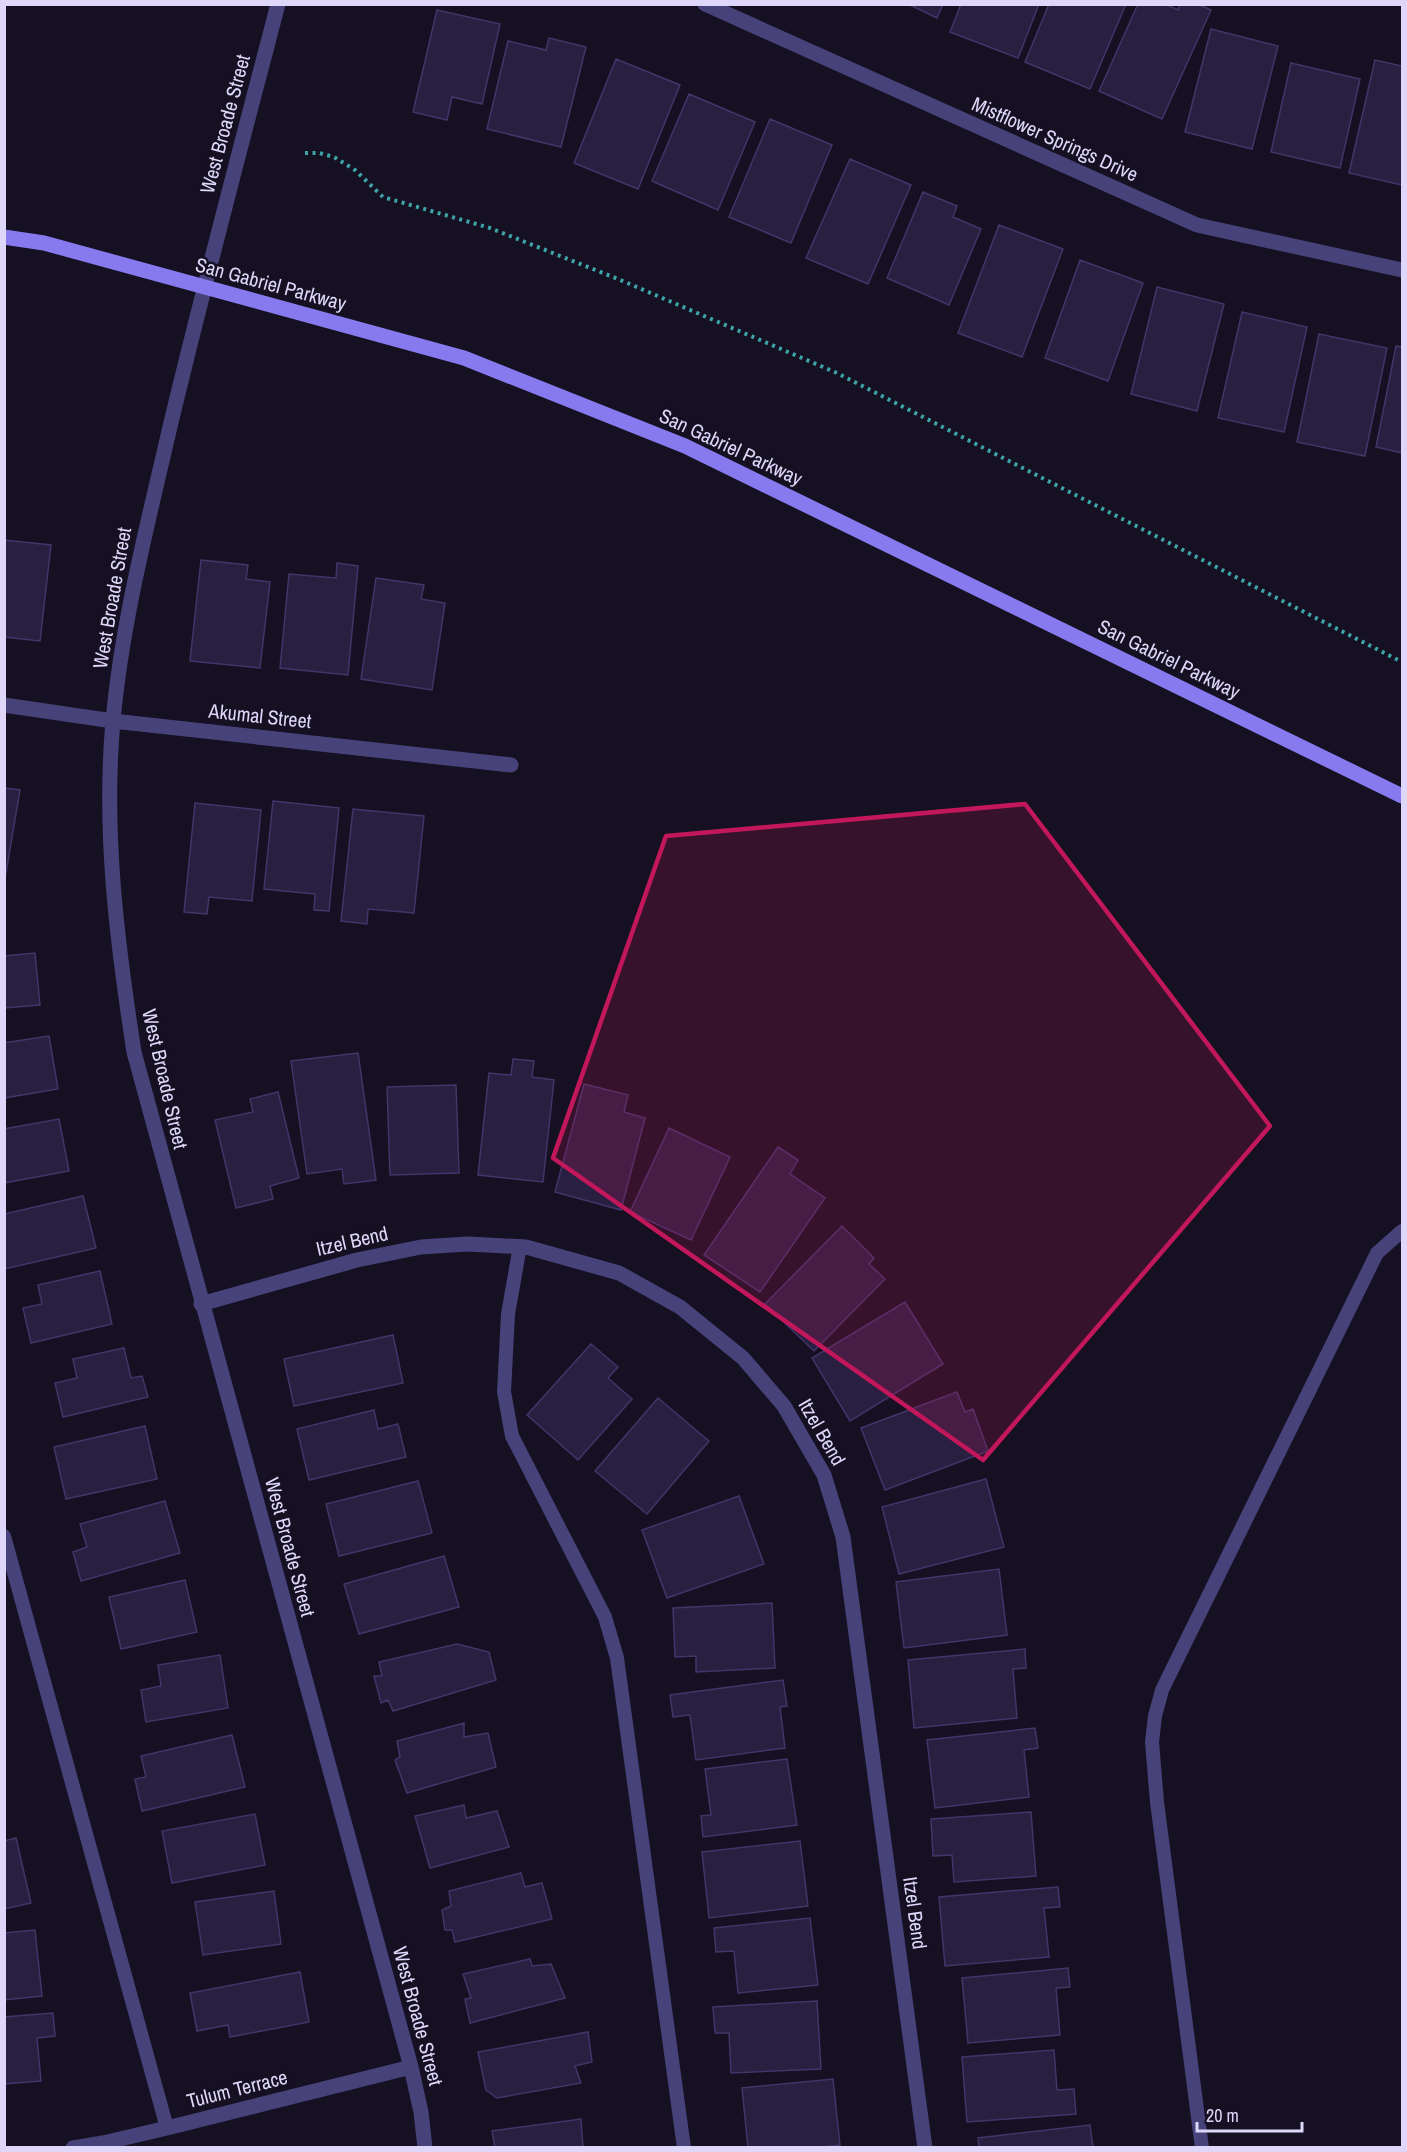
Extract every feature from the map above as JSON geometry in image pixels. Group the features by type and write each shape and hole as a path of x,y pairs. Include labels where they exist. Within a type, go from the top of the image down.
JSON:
{"street":[{"name":"West Broade Street","path":"278,4 203,288 136,571 113,720 110,782 112,879 122,975 134,1052 411,2067 426,2148"},
{"name":"Mistflower Springs Drive","path":"705,4 1197,225 1402,270"},
{"name":"San Gabriel Parkway","path":"4,237 44,243 464,358 685,446 1402,796"},
{"name":"Akumal Street","path":"4,705 113,720 511,765"},
{"name":"Itzel Bend","path":"201,1304 357,1260 421,1247 468,1244 520,1246 618,1273 680,1307 742,1358 784,1406 824,1475 843,1537 925,2148"},
{"name":"Tulum Terrace","path":"73,2148 167,2128 411,2067"}],"lane":[{"path":"1202,2148 1156,1802 1152,1742 1155,1716 1162,1690 1377,1253 1402,1230"},
{"path":"520,1246 508,1314 504,1392 512,1436 605,1617 616,1658 684,2148"},
{"path":"4,1536 167,2128"}],"path":[{"path":"305,153 319,153 334,157 356,170 383,197 490,228 618,279 837,373 1402,662"}],"highlighted area":[{"path":"1025,804 1270,1126 983,1460 553,1158 666,836"}],"building":[{"path":"908,4 943,4 937,18"},
{"path":"961,4 1039,4 1018,58 950,32"},
{"path":"1049,4 1126,4 1090,89 1025,62"},
{"path":"1138,4 1165,4 1178,10 1180,4 1197,4 1211,10 1162,119 1099,91"},
{"path":"437,10 500,24 482,104 452,97 447,120 413,112"},
{"path":"1211,29 1278,46 1252,149 1185,132"},
{"path":"549,38 586,47 561,147 487,129 508,41 546,50"},
{"path":"616,59 680,85 638,189 574,163"},
{"path":"1375,60 1402,66 1402,185 1349,173"},
{"path":"1291,63 1360,79 1340,168 1271,152"},
{"path":"689,94 755,122 718,210 652,181"},
{"path":"770,119 832,145 791,243 729,217"},
{"path":"850,159 911,185 868,284 806,258"},
{"path":"923,192 957,206 953,217 981,229 949,305 887,278"},
{"path":"999,225 1063,249 1022,357 958,333"},
{"path":"1080,260 1143,283 1108,381 1045,358"},
{"path":"1157,287 1224,304 1197,411 1131,394"},
{"path":"1242,312 1307,327 1284,432 1218,418"},
{"path":"1319,334 1387,348 1365,456 1297,442"},
{"path":"1396,346 1402,347 1402,453 1376,447"},
{"path":"4,540 51,545 40,641 4,637"},
{"path":"201,560 248,565 246,579 270,582 260,668 190,661"},
{"path":"337,563 358,566 348,675 280,668 289,574 336,578"},
{"path":"376,578 424,585 421,599 445,603 432,690 361,679"},
{"path":"4,788 20,790 4,885"},
{"path":"273,801 339,808 329,911 314,910 315,894 264,889"},
{"path":"195,803 261,810 252,901 209,897 207,914 184,912"},
{"path":"353,809 424,816 414,913 368,909 367,924 341,921"},
{"path":"35,953 40,1005 4,1008 4,956"},
{"path":"49,1036 58,1089 4,1098 4,1043"},
{"path":"358,1053 376,1180 344,1184 342,1169 307,1174 291,1061"},
{"path":"513,1059 534,1061 532,1077 554,1080 543,1182 478,1175 489,1073 511,1075"},
{"path":"584,1084 628,1095 624,1112 645,1118 621,1210 555,1192"},
{"path":"456,1085 459,1173 390,1175 387,1087"},
{"path":"278,1092 299,1178 270,1186 273,1199 236,1208 215,1120 253,1112 250,1099"},
{"path":"59,1119 69,1171 4,1183 4,1129"},
{"path":"669,1128 730,1157 691,1240 630,1212"},
{"path":"778,1147 798,1160 790,1174 825,1198 760,1292 704,1255"},
{"path":"83,1196 96,1248 4,1269 4,1214"},
{"path":"842,1226 874,1258 869,1264 885,1279 814,1351 765,1304"},
{"path":"100,1271 112,1324 31,1343 23,1308 42,1304 38,1285"},
{"path":"905,1302 943,1364 850,1421 812,1358"},
{"path":"393,1335 403,1383 294,1406 284,1359"},
{"path":"591,1344 618,1367 608,1378 632,1399 578,1460 527,1415"},
{"path":"124,1348 131,1378 142,1376 148,1397 63,1417 55,1383 77,1378 73,1359"},
{"path":"957,1392 965,1412 973,1409 988,1451 885,1490 861,1428"},
{"path":"658,1398 709,1441 647,1514 595,1471"},
{"path":"374,1410 378,1429 398,1424 406,1457 309,1480 297,1429"},
{"path":"145,1426 157,1479 66,1499 54,1447"},
{"path":"986,1479 1004,1547 899,1574 882,1507"},
{"path":"418,1481 432,1533 339,1556 326,1504"},
{"path":"739,1496 764,1564 667,1598 642,1530"},
{"path":"165,1501 180,1553 81,1581 73,1552 87,1547 80,1524"},
{"path":"444,1556 459,1607 359,1634 344,1584"},
{"path":"999,1569 1007,1635 904,1648 896,1582"},
{"path":"185,1580 197,1632 121,1649 109,1597"},
{"path":"772,1603 775,1668 696,1672 696,1656 675,1657 673,1608"},
{"path":"457,1644 489,1652 496,1680 393,1711 388,1700 381,1703 374,1676 382,1676 379,1662"},
{"path":"1025,1649 1026,1668 1013,1669 1017,1718 914,1728 908,1660"},
{"path":"220,1655 228,1708 146,1722 141,1690 161,1686 158,1665"},
{"path":"783,1680 787,1706 780,1707 785,1748 696,1760 690,1715 673,1717 670,1695"},
{"path":"464,1723 464,1737 488,1733 496,1767 407,1793 395,1760 400,1757 397,1741"},
{"path":"1035,1728 1038,1748 1024,1750 1029,1797 935,1808 927,1740"},
{"path":"232,1735 245,1787 142,1811 135,1779 146,1777 141,1756"},
{"path":"787,1759 797,1825 703,1837 701,1816 711,1815 705,1769"},
{"path":"464,1805 466,1818 497,1811 509,1847 430,1868 415,1816"},
{"path":"1031,1812 1036,1876 954,1882 952,1855 933,1856 931,1819"},
{"path":"255,1814 265,1865 172,1883 162,1831"},
{"path":"16,1838 31,1903 4,1909 4,1841"},
{"path":"800,1841 808,1906 709,1918 702,1852"},
{"path":"521,1873 525,1887 542,1883 552,1919 455,1942 452,1930 445,1930 442,1910 451,1906 449,1891"},
{"path":"1058,1887 1060,1907 1044,1908 1049,1957 945,1966 939,1897"},
{"path":"274,1891 281,1944 203,1955 195,1902"},
{"path":"810,1918 818,1985 738,1993 734,1951 716,1952 714,1928"},
{"path":"35,1930 42,1996 4,2000 4,1933"},
{"path":"530,1959 532,1966 551,1964 565,1998 470,2023 465,1999 471,1998 463,1974"},
{"path":"1068,1968 1070,1987 1056,1988 1060,2035 968,2043 962,1978"},
{"path":"300,1972 309,2022 230,2037 228,2025 197,2031 190,1993"},
{"path":"817,2001 821,2069 731,2073 729,2033 715,2033 713,2007"},
{"path":"53,2013 55,2036 37,2038 41,2081 4,2084 4,2017"},
{"path":"588,2032 592,2062 575,2066 581,2083 497,2098 486,2090 478,2052"},
{"path":"1054,2050 1057,2090 1074,2089 1076,2114 967,2122 962,2057"},
{"path":"833,2079 840,2145 813,2148 748,2148 742,2088"},
{"path":"581,2119 583,2148 495,2148 492,2131"},
{"path":"1090,2125 1093,2148 979,2148 978,2138"}]}
